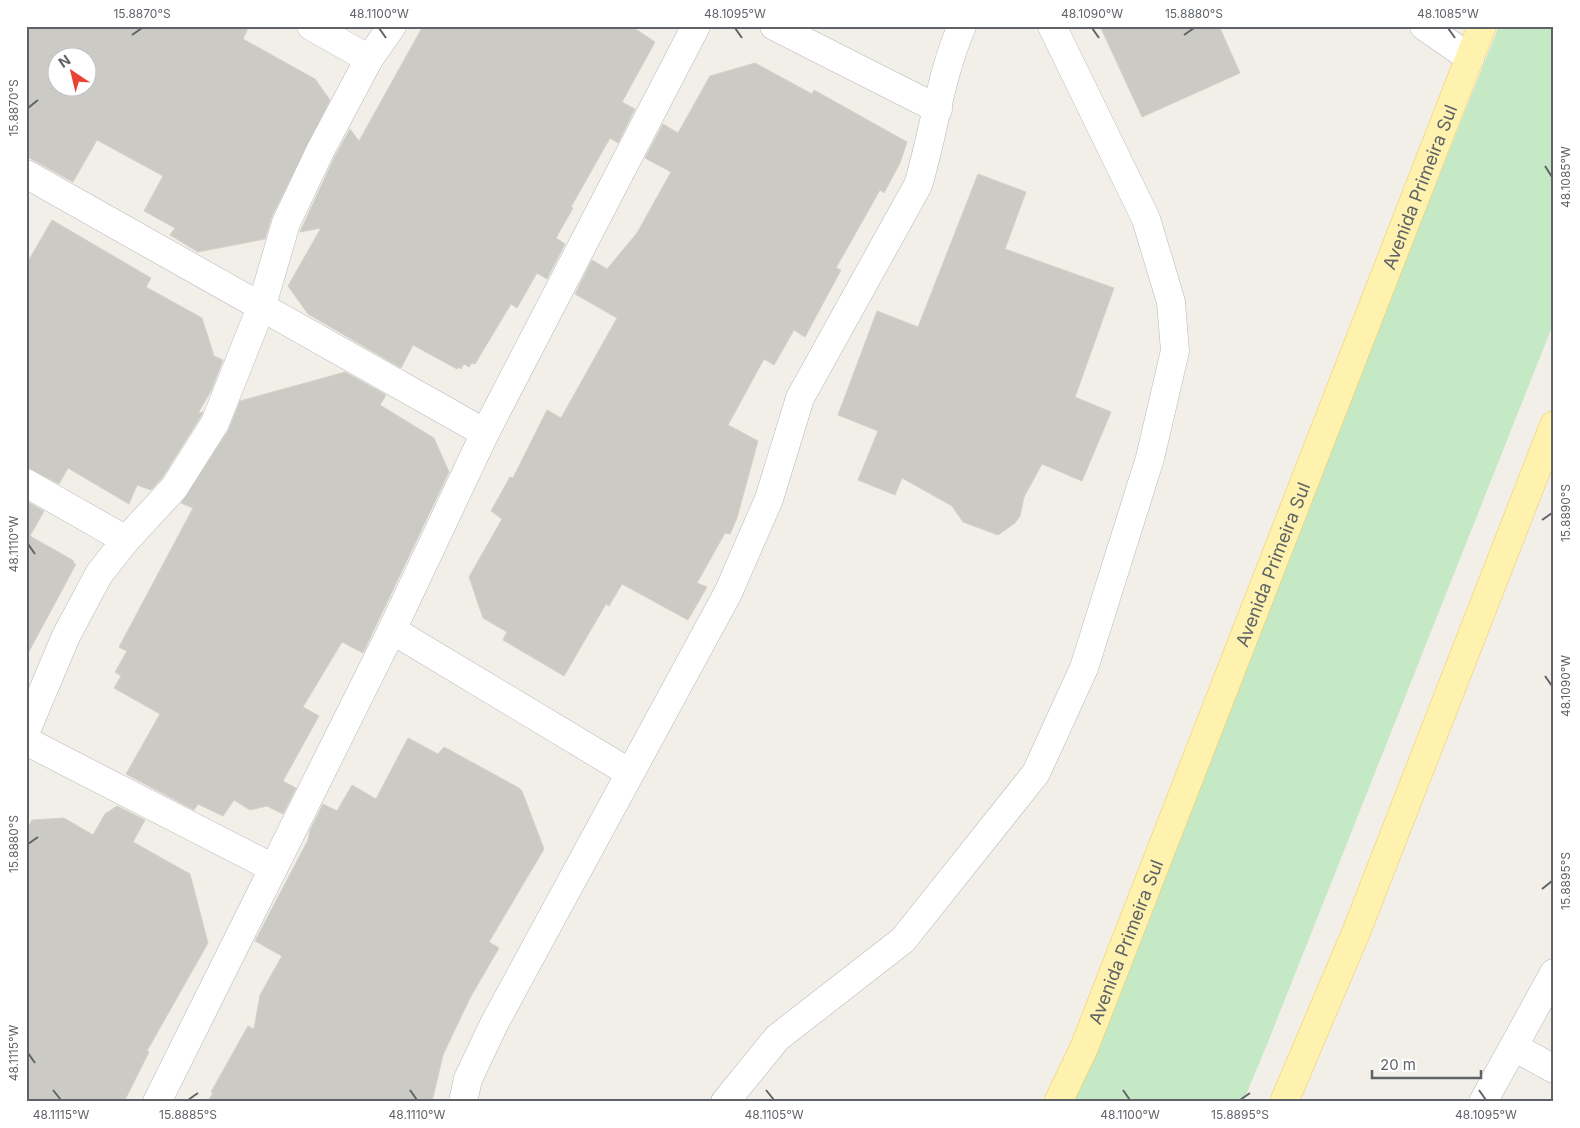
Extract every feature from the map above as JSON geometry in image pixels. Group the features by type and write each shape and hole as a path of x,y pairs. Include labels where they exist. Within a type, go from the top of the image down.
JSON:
{"main road":[{"name":"Avenida Primeira Sul","path":"1058,1102 1084,1048 1482,26"},
{"path":"1284,1102 1357,930 1554,425"}],"street":[{"path":"311,26 369,59"},
{"path":"26,731 66,636 99,574 126,540 174,488 215,423 262,305 286,223 320,151 369,59 392,26"},
{"path":"157,1102 392,630 485,434 696,26"},
{"path":"774,26 938,109"},
{"path":"464,1102 468,1079 494,1024 728,593 769,499 800,398 918,185 955,43 962,26"},
{"path":"725,1102 777,1038 903,940 1036,773 1084,668 1150,458 1175,352 1171,302 1146,218 1052,26"},
{"path":"1424,26 1470,58"},
{"path":"26,174 262,305 485,434"},
{"path":"26,483 126,540"},
{"path":"392,630 630,773"},
{"path":"26,741 274,868"},
{"path":"1483,1102 1554,973"},
{"path":"1514,1047 1554,1069"}],"green space":[{"path":"1499,26 1554,26 1554,322 1268,1042 1243,1102 1070,1102"}],"building":[{"path":"26,26 249,26 243,39 315,79 330,100 272,216 265,239 198,252 170,235 175,228 144,211 163,176 97,140 73,182 26,156"},
{"path":"423,26 631,26 655,42 622,102 635,109 618,143 610,138 571,207 573,208 556,238 565,244 547,279 537,273 517,308 511,304 475,364 472,363 469,367 464,364 461,369 458,367 457,369 413,345 401,368 308,314 288,286 321,228 300,232 334,158 350,129 359,141"},
{"path":"1100,26 1219,26 1240,73 1142,117"},
{"path":"755,63 812,94 814,90 907,142 900,163 884,193 880,190 836,268 841,270 805,337 794,330 774,365 764,359 728,425 758,441 737,518 730,534 725,533 697,583 707,587 688,620 622,584 609,606 606,604 564,676 503,640 507,632 483,618 469,577 502,519 491,511 510,477 513,478 547,410 561,418 617,318 575,294 592,260 607,269 637,233 671,172 645,158 663,124 678,133 710,76"},
{"path":"978,174 1026,192 1005,249 1114,288 1075,397 1111,412 1082,481 1042,464 1024,497 1020,516 1015,523 998,535 963,522 952,506 902,478 895,495 858,480 878,431 838,415 877,311 918,327"},
{"path":"52,220 151,278 146,287 202,318 214,356 223,360 211,391 198,413 203,412 201,416 162,478 151,490 137,485 129,504 68,468 59,484 26,467 26,265"},
{"path":"345,372 386,395 380,405 434,438 449,472 363,653 342,642 303,707 319,716 283,781 296,788 283,814 267,806 250,810 234,800 223,816 198,804 194,810 126,774 160,714 114,688 121,676 115,672 127,651 119,647 193,508 181,503 228,431 240,401"},
{"path":"26,501 44,511 30,536 74,561 73,563 76,564 26,657"},
{"path":"408,738 438,754 444,747 519,788 522,791 544,849 489,942 499,948 470,998 443,1055 432,1102 207,1102 248,1026 254,1029 260,995 282,956 255,941 308,840 310,830 323,804 337,811 352,785 376,799"},
{"path":"117,806 145,820 133,842 190,874 208,943 147,1051 149,1052 124,1102 26,1102 26,831 32,820 64,818 93,835 105,814"}]}
